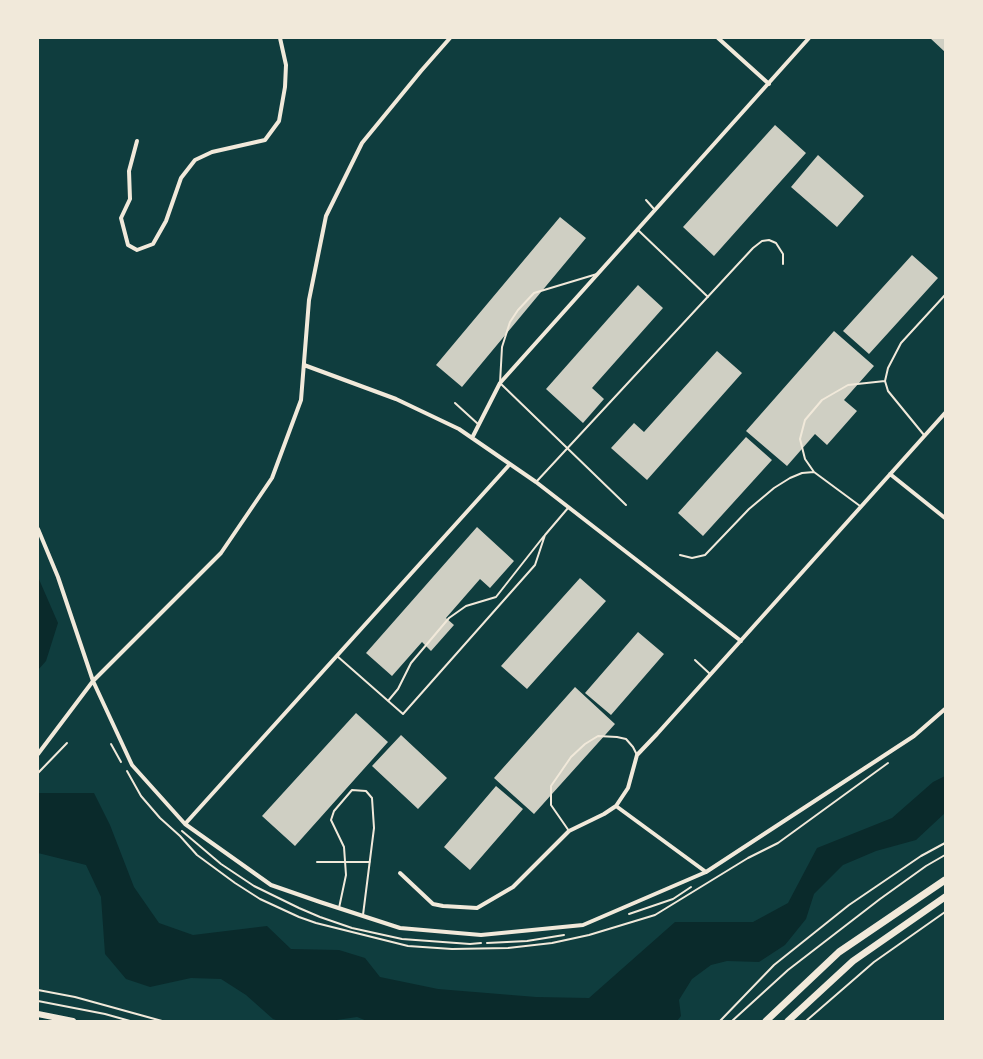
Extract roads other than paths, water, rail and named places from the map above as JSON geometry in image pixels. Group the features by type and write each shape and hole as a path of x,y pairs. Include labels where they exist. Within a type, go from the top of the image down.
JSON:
{"main road":[{"path":"766,1021 839,952 945,880"},
{"path":"788,1021 853,961 945,897"},
{"path":"38,1014 73,1021"}],"street":[{"path":"137,141 129,171 130,199 120,218 128,244 137,250 153,244 166,221 181,178 196,160 212,152 265,140 279,121 285,87 286,65 280,38"},
{"path":"38,754 93,681 221,553 272,478 302,400 309,300 326,216 362,143 450,38"},
{"path":"718,38 769,84"},
{"path":"472,438 500,383 809,38"},
{"path":"304,364 396,399 472,438 536,482 741,641"},
{"path":"400,873 433,904 477,908 513,887 569,831 604,814 616,806 628,788 637,754 741,641 945,413"},
{"path":"184,824 510,464"},
{"path":"890,474 945,518"},
{"path":"38,529 58,577 93,681 132,765 184,824 271,885 400,928 481,935 583,926 706,872 914,736 945,709"},
{"path":"616,806 706,872"}],"lane":[{"path":"646,200 655,210"},
{"path":"638,230 708,297"},
{"path":"536,482 753,248 762,241 768,240 776,243 783,254 783,264"},
{"path":"598,273 534,293 518,310 510,322 502,347 500,383 626,505"},
{"path":"925,436 888,391 885,381 888,368 901,343 945,295"},
{"path":"861,507 814,472 805,459 800,439 805,420 822,400 848,385 885,381"},
{"path":"455,403 479,425"},
{"path":"680,555 692,558 705,555 749,509 774,488 790,478 802,473 814,472"},
{"path":"388,701 398,689 411,663 449,618 466,606 496,597 568,508"},
{"path":"337,656 403,714 536,565 545,535"},
{"path":"695,660 711,674"},
{"path":"569,831 550,805 551,786 571,757 585,744 598,736 617,736 626,739 633,746 637,754"},
{"path":"339,908 346,876 344,847 331,820 334,811 352,790 366,790 372,798 374,828 363,916"},
{"path":"318,862 370,862"}],"water":[{"path":"38,577 58,623 46,661 38,670"},
{"path":"945,776 945,813 916,840 876,851 843,865 814,894 806,919 785,945 759,962 727,961 711,965 692,979 679,1000 681,1016 677,1021 367,1021 357,1017 330,1021 279,1021 273,1019 246,995 221,979 191,978 150,987 126,979 105,954 101,897 86,865 38,853 38,793 94,793 110,825 134,887 159,923 193,935 267,926 291,949 339,950 365,958 380,977 438,989 536,997 589,998 675,922 753,922 788,903 817,848 892,818 933,782"}]}
